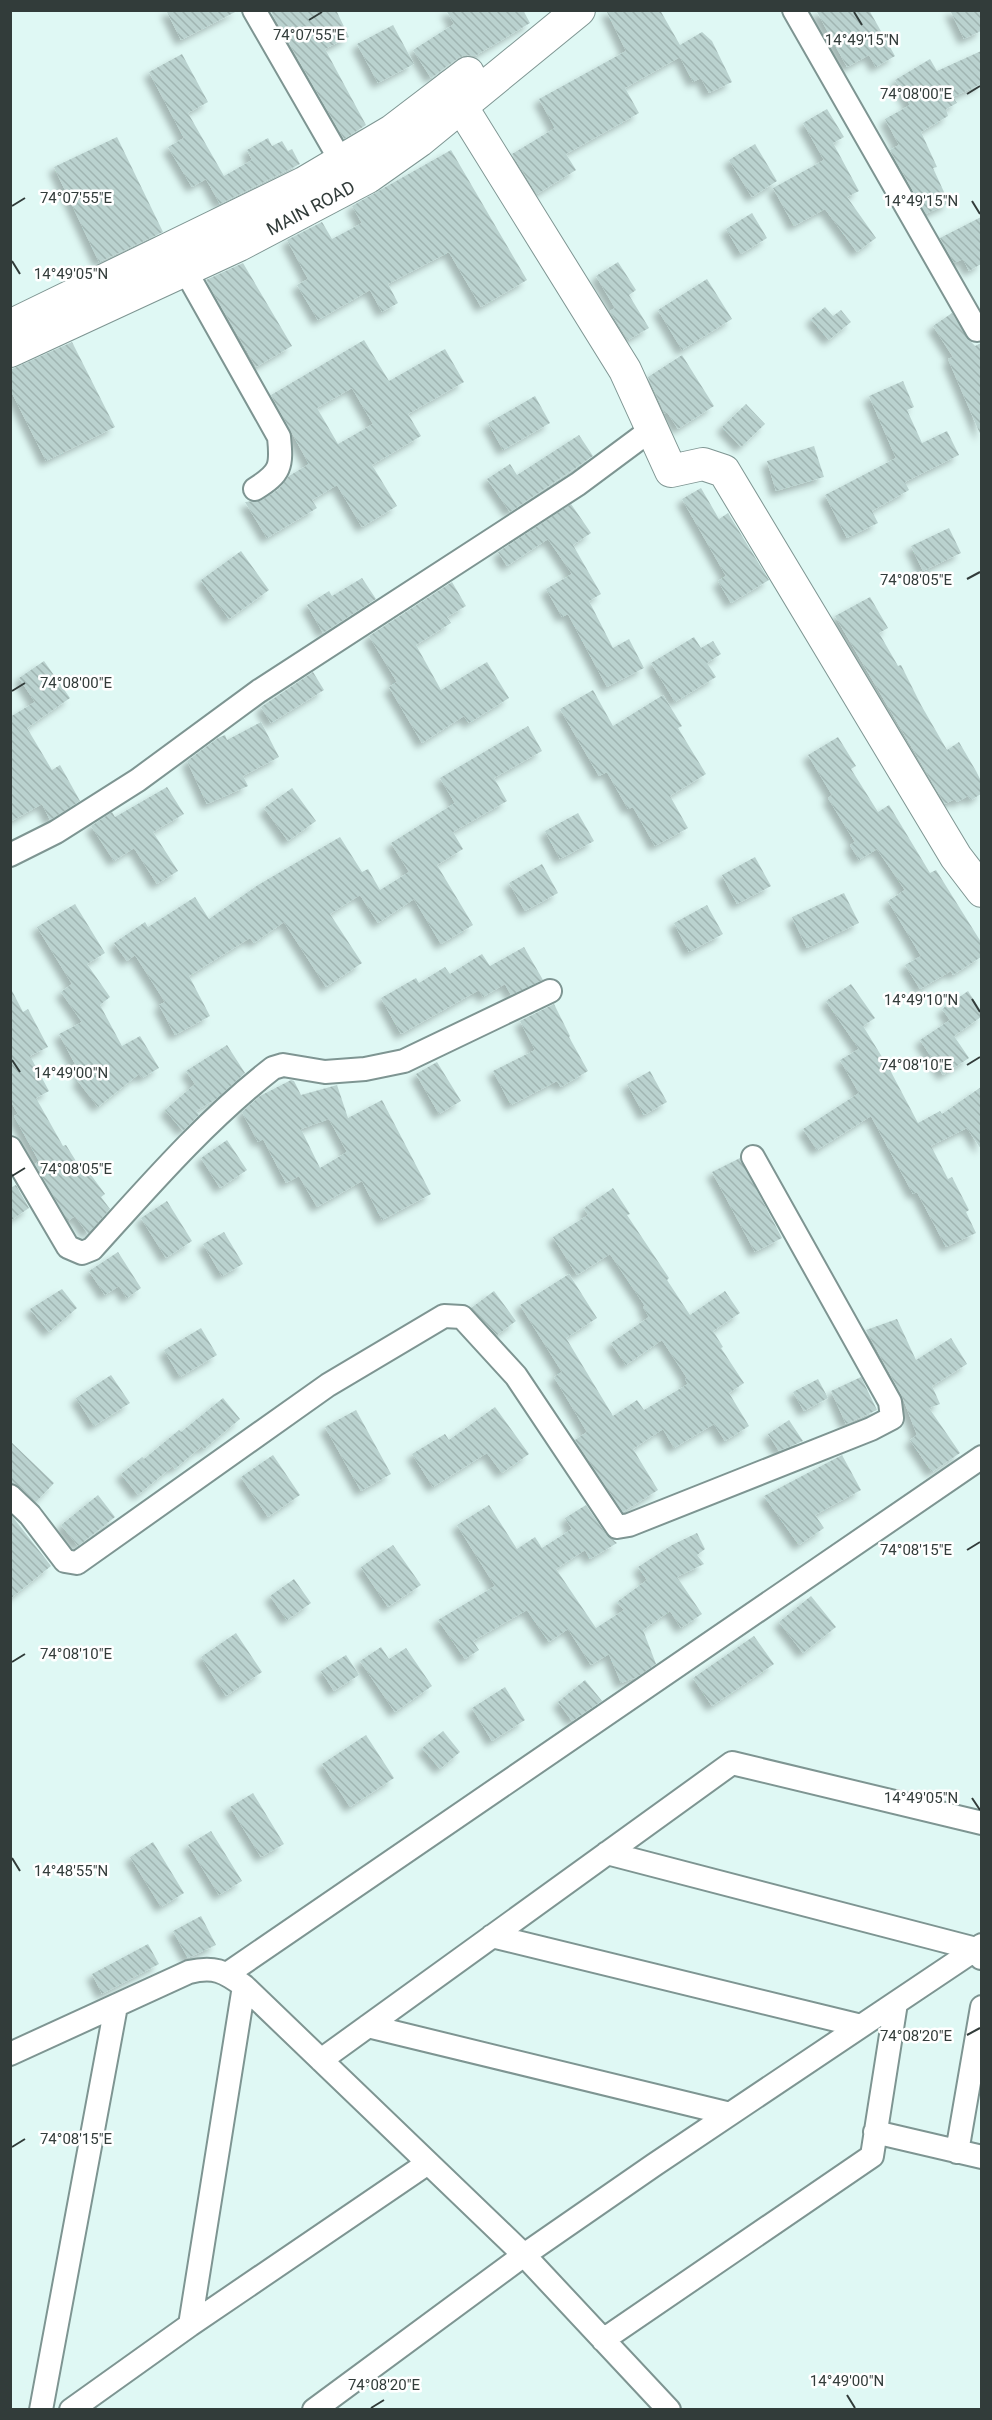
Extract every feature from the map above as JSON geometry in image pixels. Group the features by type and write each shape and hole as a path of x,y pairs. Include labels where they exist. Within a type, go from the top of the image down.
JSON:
{"main road":[{"name":"MAIN ROAD","path":"10,351 239,245 368,177 418,141 456,96 545,10"},
{"name":"MAIN ROAD","path":"10,326 304,183 456,96 579,10"},
{"path":"456,96 625,370 671,471 703,464 724,471 950,847 977,877"}],"street":[{"path":"254,10 341,161"},
{"path":"794,10 976,330 981,327"},
{"path":"185,270 279,437 282,460 272,478 255,489"},
{"path":"10,855 56,832 138,780 259,691 578,484 652,429"},
{"path":"10,1148 68,1247 82,1253 92,1249 176,1158 273,1068 283,1065 325,1072 365,1069 404,1061 550,991"},
{"path":"10,1496 30,1515 66,1561 76,1563 328,1384 444,1316 462,1317 516,1376 617,1527 629,1525 713,1493 871,1429 892,1418 891,1402 753,1157"},
{"path":"190,2325 236,1980 981,1457"},
{"path":"321,2060 732,1763 981,1823"},
{"path":"607,1853 979,1951"},
{"path":"492,1936 861,2026"},
{"path":"314,2409 524,2255 861,2026 979,1951"},
{"path":"10,2054 189,1972 206,1968 236,1980 524,2255 669,2409"},
{"path":"603,2340 872,2156 896,2003"},
{"path":"41,2409 116,2006"},
{"path":"957,2152 981,2007"},
{"path":"368,2026 730,2114"},
{"path":"875,2132 981,2157"},
{"path":"71,2409 428,2163"}],"building":[{"path":"166,10 239,10 181,40"},
{"path":"270,10 336,10 349,37 325,49 366,125 344,139"},
{"path":"446,10 523,10 530,23 475,56 466,55 458,58 431,78 413,50 454,24"},
{"path":"606,10 660,10 680,45 702,32 712,41 732,82 709,93 701,78 693,82 680,57 625,88 639,113 566,154 576,170 537,194 512,154 555,128 539,99 626,51"},
{"path":"816,10 869,10 895,56 876,67 869,55 847,67"},
{"path":"950,10 981,10 981,31 964,39"},
{"path":"393,25 414,64 378,83 357,44"},
{"path":"981,51 981,84 953,97 957,103 946,109 948,116 921,132 937,167 933,168 949,203 926,214 890,150 899,145 885,119 910,105 895,80 930,59 937,71"},
{"path":"182,54 208,102 188,113 224,176 252,160 247,150 268,138 272,146 282,141 288,151 292,149 300,164 220,204 206,179 192,187 168,147 184,138 149,72"},
{"path":"827,109 844,137 833,143 859,191 847,197 876,238 857,252 825,209 794,226 773,188 824,160 803,123"},
{"path":"117,137 163,232 99,262 54,167"},
{"path":"755,144 777,181 752,197 729,160"},
{"path":"451,150 527,280 481,307 449,252 388,284 398,303 382,312 370,290 318,320 297,285 308,279 287,240 322,222 332,239 362,223 352,206"},
{"path":"752,213 767,238 741,254 726,229"},
{"path":"981,217 981,264 969,271 963,259 954,263 940,238"},
{"path":"618,262 636,290 629,295 649,328 628,340 610,311 615,308 596,276"},
{"path":"243,263 292,346 256,367 206,280"},
{"path":"707,279 732,319 682,350 658,310"},
{"path":"825,307 833,316 841,310 851,322 829,340 811,319"},
{"path":"952,313 970,341 975,346 981,343 981,436 948,359 953,357 933,326"},
{"path":"364,340 389,381 445,349 464,382 408,414 421,436 372,465 397,506 362,527 337,485 312,500 317,508 267,538 245,502 262,500 279,489 289,476 309,464 271,395","holes":["352,388 373,424 338,444 317,408"]},
{"path":"72,342 115,427 46,461 10,389 10,370"},
{"path":"682,355 714,406 678,429 667,412 665,414 648,377"},
{"path":"903,381 914,407 907,410 922,443 947,431 959,455 905,482 909,490 872,511 878,523 847,538 825,495 896,458 869,396"},
{"path":"535,396 550,423 503,450 488,423"},
{"path":"746,404 765,424 741,447 722,427"},
{"path":"579,435 593,456 510,512 487,479 510,464 517,475"},
{"path":"814,446 824,477 776,491 767,461"},
{"path":"701,488 719,519 728,513 769,580 731,603 718,581 726,576 682,499"},
{"path":"571,504 591,533 573,545 601,594 589,601 613,648 629,639 644,668 607,687 568,614 562,617 546,589 572,574 548,539 507,566 498,552"},
{"path":"949,528 961,553 923,571 911,546"},
{"path":"241,551 269,590 229,619 201,580"},
{"path":"362,578 376,599 323,633 307,605 329,591 332,596"},
{"path":"452,582 466,606 447,617 451,623 416,645 441,690 487,662 509,698 469,723 464,716 422,743 389,687 397,682 369,636"},
{"path":"870,597 888,628 879,633 898,666 901,665 947,750 959,742 981,781 981,794 971,800 968,796 957,802 955,799 945,804 835,616"},
{"path":"694,637 701,648 713,641 721,654 707,663 716,677 675,702 651,663"},
{"path":"44,661 70,698 27,728 52,770 60,765 80,801 50,820 42,804 10,822 10,717 35,702 19,678"},
{"path":"313,672 324,690 271,723 261,707"},
{"path":"593,690 613,726 663,695 682,726 678,728 706,774 670,796 688,828 655,846 633,807 628,809 607,772 599,776 560,709"},
{"path":"261,722 279,757 243,776 248,786 207,804 187,761 218,738 225,735 227,740"},
{"path":"528,726 542,751 494,778 507,801 453,832 463,849 437,865 473,925 441,944 414,899 378,923 360,895 330,914 362,963 326,987 284,922 254,943 250,938 189,976 210,1016 175,1035 159,1005 165,1002 135,955 127,961 114,943 145,922 148,927 195,897 209,919 258,885 340,837 362,872 368,869 380,890 409,872 391,843 455,803 440,778"},
{"path":"838,737 856,766 851,769 878,812 889,805 930,873 936,870 981,942 981,957 953,975 951,971 920,989 905,965 921,956 888,901 905,890 877,849 859,860 850,845 855,842 828,798 832,795 808,755"},
{"path":"167,787 184,814 153,832 178,871 157,884 134,848 114,861 91,826 112,812 115,817"},
{"path":"292,788 316,821 288,841 264,808"},
{"path":"578,813 594,841 560,859 545,831"},
{"path":"755,857 771,886 737,904 722,875"},
{"path":"542,864 558,893 525,911 509,883"},
{"path":"844,893 859,923 807,948 792,917"},
{"path":"75,904 105,953 87,964 110,997 100,1005 122,1046 140,1036 159,1068 142,1078 139,1074 98,1107 77,1080 82,1077 59,1034 82,1022 61,992 72,984 37,927"},
{"path":"707,905 723,934 689,952 674,923"},
{"path":"524,947 543,980 511,995 505,984 483,997 479,990 401,1034 381,998 416,978 419,983 445,967 450,974 482,954 490,966"},
{"path":"851,984 875,1018 863,1026 918,1123 940,1111 942,1114 981,1087 981,1149 967,1128 931,1146 948,1179 952,1177 969,1210 966,1212 976,1233 946,1247 917,1192 913,1194 871,1116 817,1150 803,1129 859,1093 840,1060 859,1049 826,1001"},
{"path":"10,987 23,1012 28,1009 48,1047 30,1056 49,1091 36,1098 63,1146 66,1145 84,1174 88,1171 105,1194 101,1197 110,1209 88,1234 75,1216 68,1221 35,1164 39,1161 14,1116 18,1114 10,1100"},
{"path":"968,991 981,1011 981,1017 954,1036 969,1058 943,1075 920,1040 950,1020 942,1009"},
{"path":"554,1004 588,1071 561,1087 557,1081 511,1105 493,1071 535,1050 520,1021"},
{"path":"227,1045 245,1073 216,1099 196,1111 199,1115 183,1131 165,1110 195,1084 186,1071"},
{"path":"437,1062 461,1101 439,1114 416,1074"},
{"path":"650,1071 667,1102 644,1115 627,1084"},
{"path":"291,1080 294,1081 301,1095 337,1085 348,1118 382,1100 431,1194 382,1220 362,1181 317,1207 299,1176 286,1183 263,1139 258,1142 242,1112 260,1096","holes":["329,1119 347,1152 320,1168 301,1129"]},
{"path":"227,1140 247,1170 220,1188 201,1158"},
{"path":"740,1158 782,1238 755,1252 712,1172"},
{"path":"16,1185 29,1208 10,1221 10,1188"},
{"path":"613,1188 630,1214 627,1215 669,1278 667,1280 690,1315 725,1291 740,1313 713,1331 723,1347 721,1348 744,1383 729,1393 749,1426 725,1441 714,1424 674,1448 663,1429 633,1449 658,1490 623,1512 575,1440 587,1432 554,1377 562,1372 520,1305 569,1274 597,1318 566,1338 613,1416 637,1400 644,1410 688,1384 685,1379 687,1378 662,1340 626,1365 611,1343 649,1317 643,1307 645,1306 610,1254 577,1275 553,1237 588,1215 584,1208"},
{"path":"167,1201 192,1241 166,1258 141,1218"},
{"path":"224,1232 243,1264 222,1276 203,1244"},
{"path":"118,1252 141,1288 127,1298 119,1286 105,1295 89,1271"},
{"path":"62,1289 77,1308 49,1332 30,1309"},
{"path":"494,1291 516,1321 497,1335 471,1308"},
{"path":"897,1319 916,1360 951,1338 967,1364 932,1386 940,1404 929,1408 960,1453 932,1472 910,1440 917,1435 902,1396 866,1330"},
{"path":"201,1328 217,1355 180,1377 164,1350"},
{"path":"111,1375 130,1403 94,1426 76,1398"},
{"path":"861,1377 877,1410 846,1424 831,1391"},
{"path":"818,1379 828,1398 804,1411 793,1392"},
{"path":"223,1398 240,1419 204,1449 202,1446 175,1469 173,1466 138,1495 121,1474 142,1457 144,1459 179,1430 181,1432"},
{"path":"495,1407 529,1454 502,1473 487,1453 433,1487 412,1454 445,1434 449,1440"},
{"path":"356,1410 391,1474 361,1491 325,1427"},
{"path":"789,1420 803,1441 779,1451 768,1434"},
{"path":"10,1441 54,1483 36,1502 19,1486 10,1482"},
{"path":"273,1455 300,1495 268,1517 241,1477"},
{"path":"842,1455 861,1490 815,1515 824,1528 799,1545 764,1496"},
{"path":"98,1495 115,1517 78,1546 61,1525"},
{"path":"489,1505 517,1549 535,1537 542,1548 572,1529 565,1518 586,1505 606,1534 617,1543 590,1559 585,1550 556,1569 596,1628 624,1610 617,1602 647,1580 638,1567 672,1545 697,1533 705,1549 697,1555 704,1564 677,1577 702,1614 681,1628 670,1611 643,1630 656,1664 637,1677 621,1683 609,1654 591,1665 568,1629 549,1642 527,1610 473,1641 479,1650 465,1659 438,1620 495,1586 457,1525"},
{"path":"12,1516 51,1566 10,1599 10,1517"},
{"path":"393,1545 421,1585 388,1607 361,1567"},
{"path":"294,1579 311,1603 287,1620 270,1596"},
{"path":"811,1596 836,1627 803,1653 779,1622"},
{"path":"236,1633 262,1672 226,1696 201,1657"},
{"path":"754,1636 774,1664 712,1706 693,1678"},
{"path":"381,1647 389,1659 406,1648 432,1686 395,1712 360,1661"},
{"path":"346,1655 359,1675 334,1691 321,1671"},
{"path":"585,1680 602,1701 572,1721 558,1702"},
{"path":"505,1687 525,1720 492,1741 472,1708"},
{"path":"443,1731 460,1752 440,1769 422,1748"},
{"path":"366,1735 394,1778 350,1807 322,1764"},
{"path":"253,1793 284,1844 261,1857 230,1807"},
{"path":"211,1831 242,1881 219,1895 188,1845"},
{"path":"153,1842 184,1893 161,1907 130,1857"},
{"path":"201,1916 216,1945 188,1958 173,1931"},
{"path":"148,1944 159,1964 102,1994 92,1974"}]}
